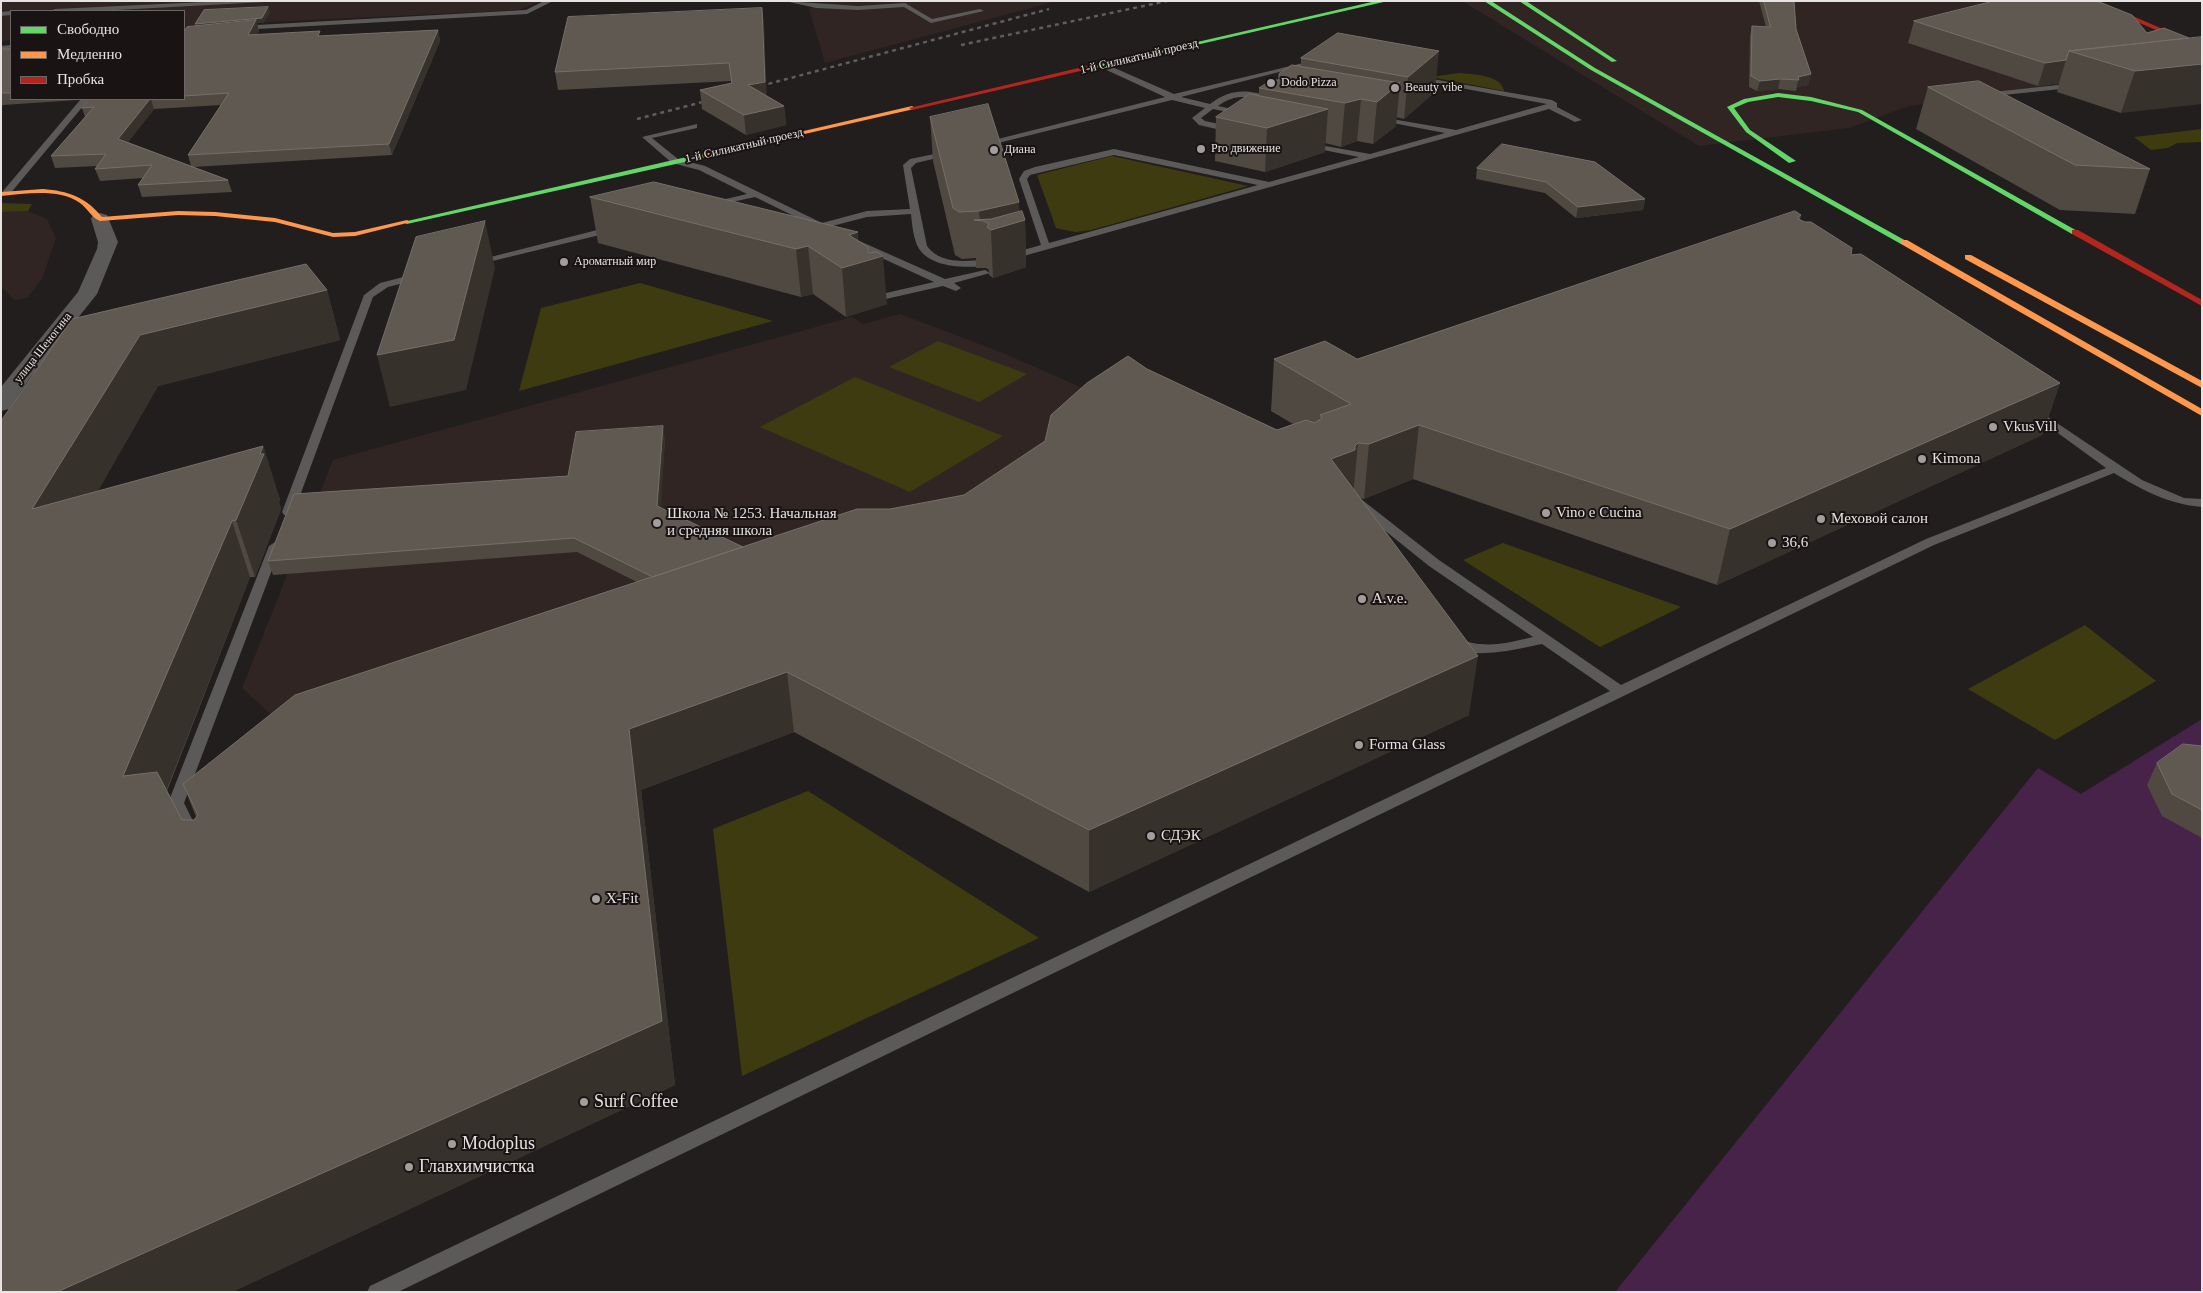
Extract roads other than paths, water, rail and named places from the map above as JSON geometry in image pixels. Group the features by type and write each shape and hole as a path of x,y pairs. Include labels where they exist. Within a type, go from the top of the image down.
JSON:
{"street":[{"name":"1-й Силикатный проезд","path":"100,219 178,213 215,214 275,220 333,235 355,234 1385,1"},
{"path":"1487,1 1593,69 1926,254 2202,413"},
{"path":"1522,1 1624,68"},
{"path":"2092,1 2202,48"},
{"path":"1728,127 1796,163 1747,130 1733,116 1730,107 1746,99 1771,95 1812,97 1860,111 2202,304"},
{"path":"4,194 67,194 86,201 100,219"},
{"name":"улица Шеногина","path":"1,404 21,374 87,294 107,249 108,242 100,219"},
{"path":"1956,250 2202,385"}],"lane":[{"path":"78,10 280,1"},
{"path":"228,30 527,12 550,1"},
{"path":"788,1 816,6 850,8 905,5 931,21 980,11"},
{"path":"971,147 1313,63"},
{"path":"1102,65 1173,98 1209,108 1254,116"},
{"path":"1412,77 1549,102 1554,104 1551,107"},
{"path":"1972,96 2087,84"},
{"path":"1247,132 1198,121 1197,116 1226,96 1233,94 1278,100"},
{"path":"4,194 84,100"},
{"path":"961,149 908,164 906,167 922,246 927,253 946,261 973,264 992,262 1551,107 1578,120"},
{"path":"1372,117 1458,132"},
{"path":"694,126 646,137 676,161 702,168 753,195 956,288"},
{"path":"1294,142 1372,156"},
{"path":"1046,247 1023,179 1027,173 1038,169 1114,152 1269,185"},
{"path":"700,208 753,195"},
{"path":"802,231 867,214 915,211"},
{"path":"461,266 625,226"},
{"path":"196,844 176,803 282,528 368,295 384,285 432,273"},
{"path":"877,298 985,273"},
{"path":"2021,402 2116,468 2158,494 2189,504 2202,503"},
{"path":"377,1292 1930,542 2116,468"},
{"path":"1357,502 1434,563 1620,692"},
{"path":"1448,637 1470,648 1486,649 1545,639"}],"railway":[{"path":"961,45 1167,1"},
{"path":"753,88 1049,9"},
{"path":"637,119 714,99"}],"place":[{"name":"Dodo Pizza","path":"1271,83"},
{"name":"Beauty vibe","path":"1395,88"},
{"name":"Pro движение","path":"1201,149"},
{"name":"Диана","path":"994,150"},
{"name":"Ароматный мир","path":"564,262"},
{"name":"VkusVill","path":"1993,427"},
{"name":"Kimona","path":"1922,459"},
{"name":"Vino e Cucina","path":"1546,513"},
{"name":"Меховой салон","path":"1821,519"},
{"name":"Школа № 1253. Начальная и средняя школа","path":"657,523"},
{"name":"36,6","path":"1772,543"},
{"name":"A.v.e.","path":"1362,599"},
{"name":"Forma Glass","path":"1359,745"},
{"name":"СДЭК","path":"1151,836"},
{"name":"X-Fit","path":"596,899"},
{"name":"Surf Coffee","path":"584,1102"},
{"name":"Modoplus","path":"452,1144"},
{"name":"Главхимчистка","path":"409,1167"}]}
